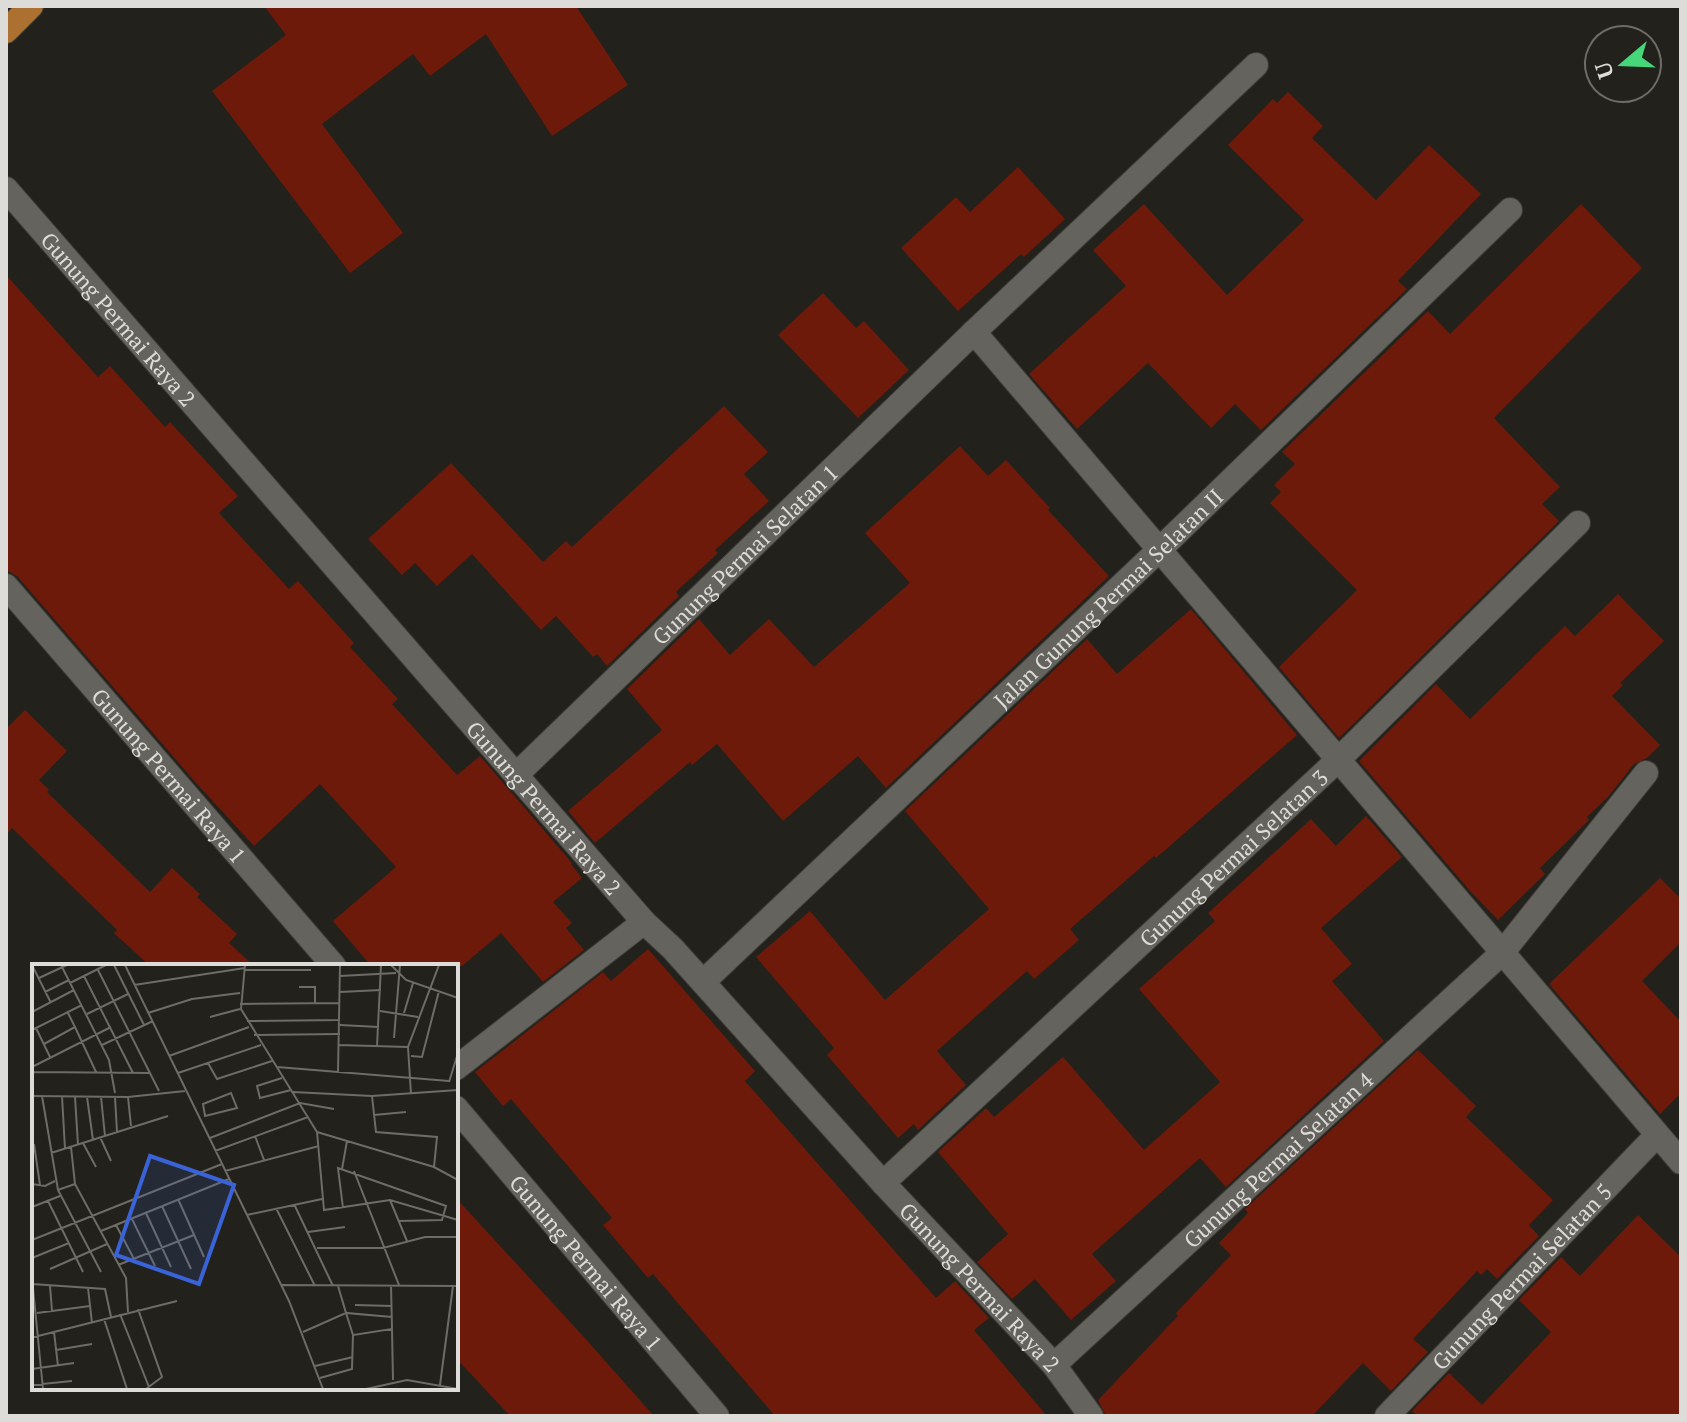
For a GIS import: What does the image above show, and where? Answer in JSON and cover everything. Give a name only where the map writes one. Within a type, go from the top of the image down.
[{"type":"main road","points":[[6,31],[31,6]]},
{"type":"street","name":"Gunung Permai Selatan 1","points":[[516,775],[974,332],[1256,65]]},
{"type":"street","name":"Gunung Permai Raya 2","points":[[11,205],[644,922],[673,949],[883,1183],[1054,1365],[1091,1416]]},
{"type":"street","name":"Jalan Gunung Permai Selatan II","points":[[703,982],[1159,550],[1510,210]]},
{"type":"street","points":[[974,332],[1681,1162]]},
{"type":"street","name":"Gunung Permai Selatan 3","points":[[883,1183],[1338,760],[1578,523]]},
{"type":"street","name":"Gunung Permai Raya 1","points":[[6,586],[332,964]]},
{"type":"street","name":"Gunung Permai Selatan 4","points":[[1054,1365],[1502,953],[1646,773]]},
{"type":"street","points":[[458,1066],[644,922]]},
{"type":"street","name":"Gunung Permai Raya 1","points":[[458,1110],[717,1416]]},
{"type":"street","name":"Gunung Permai Selatan 5","points":[[1387,1416],[1657,1135]]},
{"type":"building","points":[[264,6],[576,6],[628,85],[552,136],[486,34],[430,76],[413,54],[322,124],[403,233],[350,273],[212,91],[286,35]]},
{"type":"building","points":[[1288,92],[1323,126],[1312,138],[1376,200],[1429,145],[1481,194],[1398,281],[1407,289],[1261,430],[1235,404],[1211,428],[1148,363],[1077,429],[1029,374],[1126,286],[1093,250],[1144,204],[1227,295],[1304,220],[1228,145],[1273,99],[1277,103]]},
{"type":"building","points":[[1018,167],[1065,219],[958,311],[901,248],[956,197],[970,212]]},
{"type":"building","points":[[1581,204],[1642,268],[1494,418],[1560,487],[1542,504],[1559,521],[1339,738],[1279,667],[1357,590],[1270,503],[1281,492],[1274,485],[1295,464],[1282,452],[1428,311],[1450,334]]},
{"type":"building","points":[[6,275],[98,377],[110,366],[165,427],[170,422],[238,496],[219,513],[289,589],[298,581],[354,643],[350,647],[398,699],[392,704],[457,775],[480,756],[572,863],[582,878],[553,902],[572,923],[566,928],[584,950],[543,982],[501,933],[462,966],[369,964],[333,921],[396,867],[320,784],[254,846],[17,576],[6,570]]},
{"type":"building","points":[[823,293],[856,328],[864,321],[909,370],[858,418],[778,335]]},
{"type":"building","points":[[724,406],[768,452],[744,474],[769,501],[715,550],[718,553],[676,592],[679,596],[607,666],[597,654],[593,657],[556,616],[541,630],[472,554],[437,586],[415,563],[402,575],[368,539],[451,463],[543,562],[566,541],[572,547]]},
{"type":"building","points":[[960,446],[988,476],[1006,460],[1109,576],[886,788],[858,756],[783,821],[717,744],[692,765],[690,762],[595,843],[568,811],[662,730],[627,689],[699,619],[730,655],[769,619],[814,667],[910,583],[865,533]]},
{"type":"building","points":[[1618,594],[1664,641],[1620,683],[1623,685],[1612,696],[1660,745],[1647,758],[1634,764],[1608,797],[1587,817],[1589,820],[1540,868],[1545,874],[1498,920],[1359,761],[1436,684],[1470,719],[1565,626],[1575,636]]},
{"type":"building","points":[[1191,609],[1297,735],[1070,929],[1079,940],[1034,979],[1027,971],[937,1051],[966,1085],[918,1130],[914,1124],[898,1138],[827,1055],[834,1048],[756,957],[810,911],[885,1000],[989,909],[905,811],[1087,639],[1117,674]]},
{"type":"building","points":[[25,710],[67,751],[39,780],[49,790],[47,792],[150,892],[172,868],[200,894],[197,897],[237,934],[229,943],[252,964],[148,964],[12,828],[6,835],[6,729]]},
{"type":"building","points":[[1366,816],[1402,857],[1321,928],[1352,964],[1332,981],[1384,1041],[1226,1187],[1200,1158],[1092,1254],[1116,1281],[1071,1320],[1035,1279],[1012,1299],[977,1262],[1008,1234],[938,1152],[986,1108],[994,1117],[1063,1057],[1144,1150],[1220,1082],[1139,989],[1215,921],[1208,913],[1311,819],[1336,846]]},
{"type":"building","points":[[1660,878],[1681,899],[1681,942],[1642,981],[1681,1022],[1681,1093],[1660,1114],[1549,984]]},
{"type":"building","points":[[648,949],[755,1071],[745,1081],[936,1298],[955,1281],[989,1318],[974,1330],[1047,1416],[775,1416],[653,1274],[648,1278],[603,1225],[612,1218],[511,1099],[503,1106],[475,1072],[603,972],[611,981]]},
{"type":"building","points":[[1418,1050],[1476,1106],[1466,1117],[1553,1200],[1529,1225],[1539,1236],[1497,1279],[1487,1269],[1481,1275],[1477,1271],[1413,1339],[1428,1352],[1391,1391],[1363,1363],[1312,1416],[1106,1416],[1098,1400],[1231,1255],[1219,1243],[1248,1213],[1245,1209]]},
{"type":"building","points":[[458,1200],[654,1416],[510,1416],[458,1360]]},
{"type":"building","points":[[1638,1215],[1681,1257],[1681,1416],[1417,1416],[1412,1411],[1449,1373],[1482,1405],[1551,1332],[1519,1300],[1561,1257],[1580,1276]]}]
